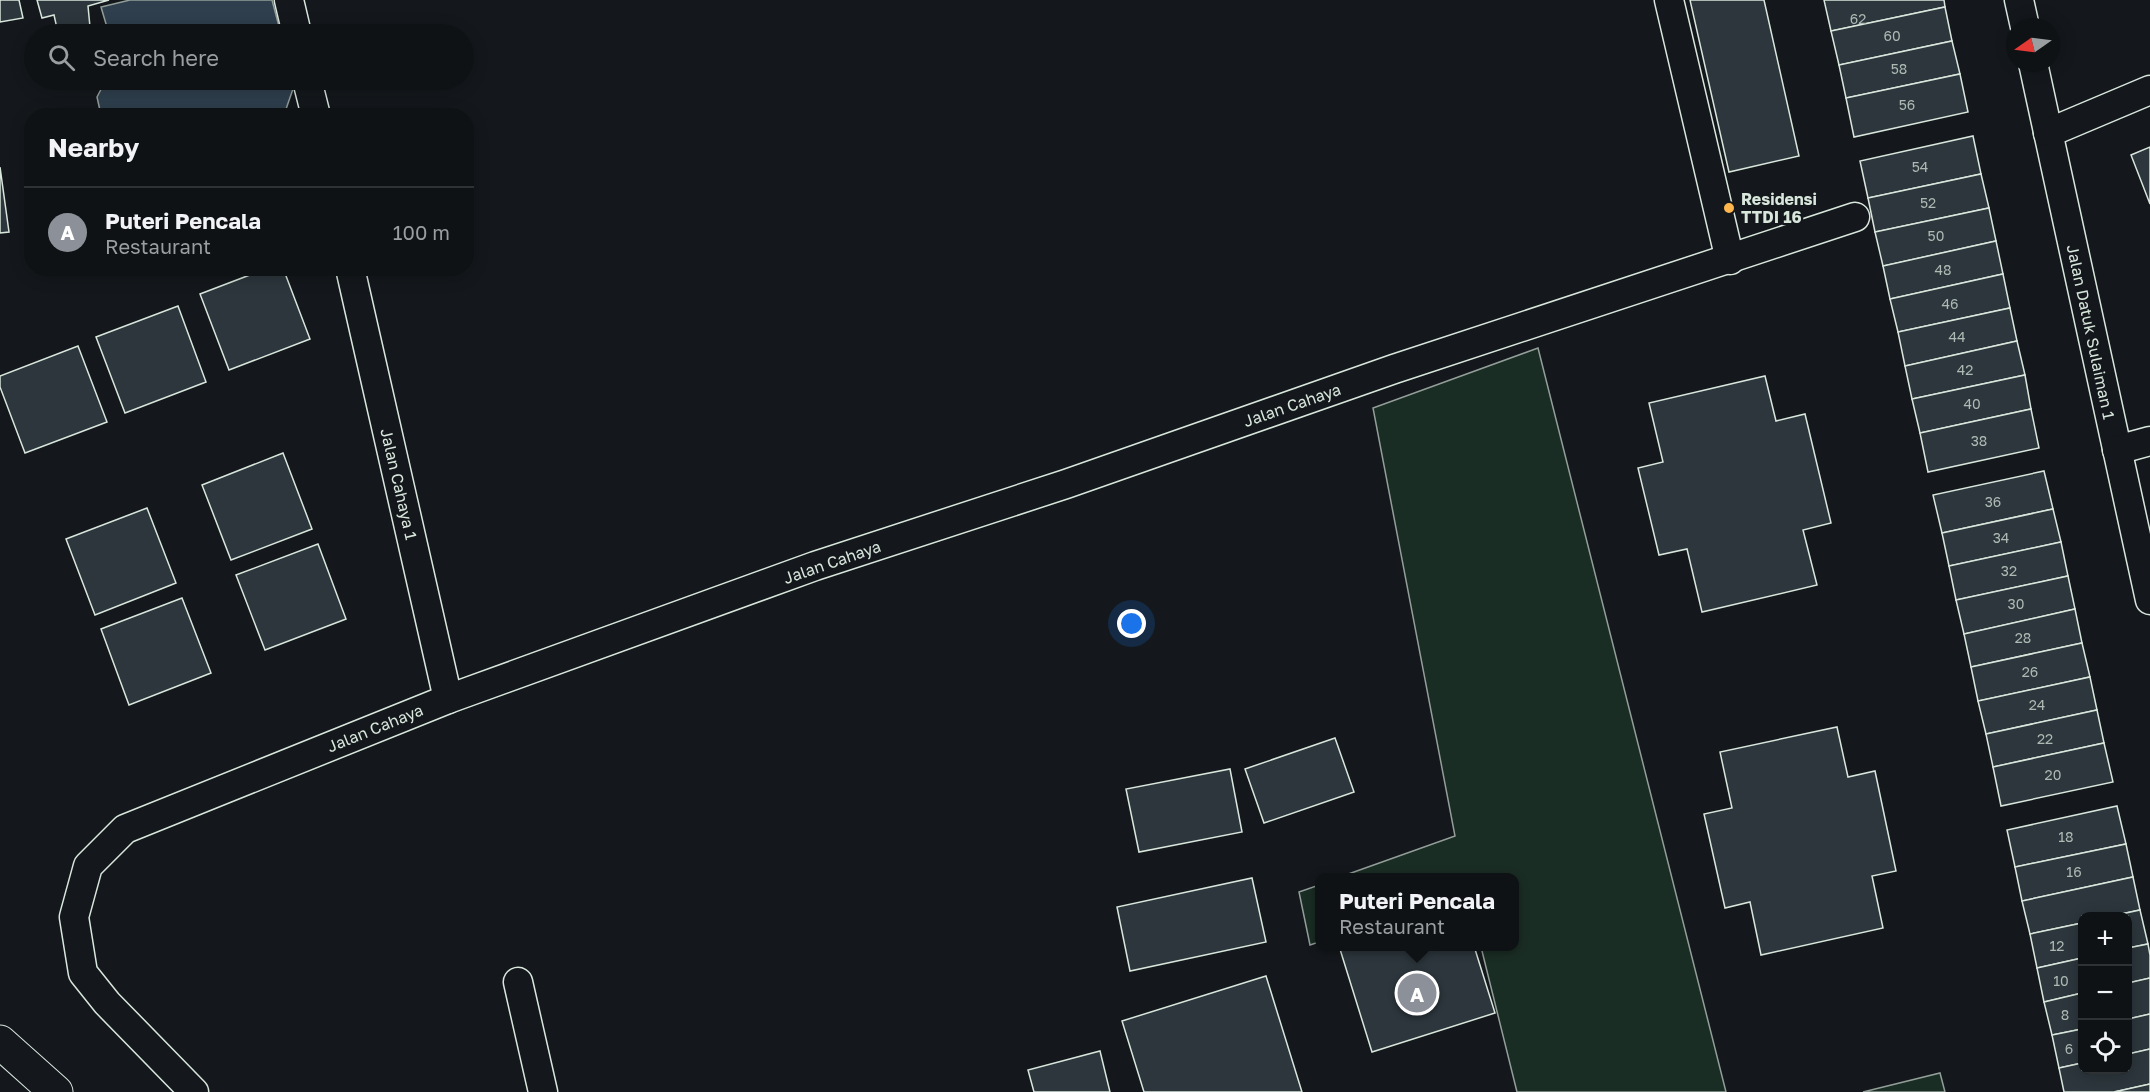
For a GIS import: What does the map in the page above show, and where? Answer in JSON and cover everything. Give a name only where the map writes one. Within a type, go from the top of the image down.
[{"type":"highway","points":[[0,1042],[56,1092]]},
{"type":"street","points":[[289,0],[295,24]]},
{"type":"street","points":[[1669,0],[1730,260]]},
{"type":"street","points":[[2019,0],[2023,18]]},
{"type":"street","name":"Jalan Datuk Sulaiman 1","points":[[2035,72],[2150,600]]},
{"type":"street","points":[[309,90],[313,108]]},
{"type":"street","points":[[2048,133],[2150,90]]},
{"type":"street","name":"Jalan Cahaya","points":[[194,1092],[107,1003],[83,973],[74,917],[88,866],[125,829],[448,699],[815,566],[1066,484],[1394,369],[1855,217]]},
{"type":"street","name":"Jalan Cahaya 1","points":[[352,276],[448,699]]},
{"type":"street","points":[[2117,450],[2150,441]]},
{"type":"street","points":[[518,982],[543,1092]]},
{"type":"green space","points":[[1538,348],[1726,1092],[1517,1092],[1482,951],[1519,951],[1519,873],[1351,873],[1455,836],[1373,408]]},
{"type":"green space","points":[[1315,886],[1315,943],[1310,945],[1299,892]]},
{"type":"green space","points":[[1940,1073],[1945,1092],[1863,1092]]},
{"type":"water","points":[[130,0],[272,0],[278,24],[106,24],[101,7]]},
{"type":"water","points":[[101,90],[293,90],[286,108],[99,108],[97,97]]},
{"type":"building","points":[[0,0],[19,0],[23,18],[0,22]]},
{"type":"building","points":[[37,0],[109,0],[88,6],[90,24],[56,24],[54,15],[42,18]]},
{"type":"building","points":[[1690,0],[1764,0],[1799,156],[1729,172]]},
{"type":"building","points":[[1824,0],[1944,0],[1945,7],[1831,31]]},
{"type":"building","points":[[1945,7],[1952,41],[1839,65],[1831,31]]},
{"type":"building","points":[[1952,41],[1960,74],[1846,98],[1839,65]]},
{"type":"building","points":[[1960,74],[1968,112],[1854,137],[1846,98]]},
{"type":"building","points":[[1973,136],[1981,174],[1868,198],[1860,161]]},
{"type":"building","points":[[2150,147],[2150,204],[2131,155]]},
{"type":"building","points":[[0,167],[9,232],[0,233]]},
{"type":"building","points":[[1981,174],[1989,208],[1875,232],[1868,198]]},
{"type":"building","points":[[1989,208],[1996,241],[1883,266],[1875,232]]},
{"type":"building","points":[[1996,241],[2003,274],[1890,299],[1883,266]]},
{"type":"building","points":[[2003,274],[2010,308],[1898,332],[1890,299]]},
{"type":"building","points":[[247,276],[286,276],[310,339],[229,370],[200,294]]},
{"type":"building","points":[[178,306],[206,382],[125,413],[96,337]]},
{"type":"building","points":[[2010,308],[2017,341],[1905,366],[1898,332]]},
{"type":"building","points":[[2017,341],[2025,375],[1912,399],[1905,366]]},
{"type":"building","points":[[78,346],[107,422],[25,453],[0,387],[0,376]]},
{"type":"building","points":[[2025,375],[2031,409],[1920,433],[1912,399]]},
{"type":"building","points":[[1765,376],[1776,421],[1805,414],[1831,523],[1803,530],[1817,585],[1702,612],[1687,549],[1659,555],[1638,468],[1663,462],[1649,403]]},
{"type":"building","points":[[2031,409],[2039,448],[1928,472],[1920,433]]},
{"type":"building","points":[[283,453],[312,529],[231,560],[202,485]]},
{"type":"building","points":[[2044,471],[2053,509],[1942,533],[1933,495]]},
{"type":"building","points":[[147,508],[176,583],[95,615],[66,539]]},
{"type":"building","points":[[2053,509],[2061,542],[1949,566],[1942,533]]},
{"type":"building","points":[[2061,542],[2068,576],[1956,600],[1949,566]]},
{"type":"building","points":[[318,544],[346,619],[265,650],[236,575]]},
{"type":"building","points":[[2068,576],[2075,609],[1964,634],[1956,600]]},
{"type":"building","points":[[182,598],[211,673],[129,705],[101,629]]},
{"type":"building","points":[[2075,609],[2082,643],[1971,667],[1964,634]]},
{"type":"building","points":[[2082,643],[2090,677],[1978,701],[1971,667]]},
{"type":"building","points":[[2090,677],[2097,710],[1986,734],[1978,701]]},
{"type":"building","points":[[2097,710],[2104,743],[1993,767],[1986,734]]},
{"type":"building","points":[[1837,727],[1848,777],[1875,771],[1896,871],[1872,876],[1883,928],[1761,955],[1750,902],[1725,908],[1704,814],[1732,808],[1720,752]]},
{"type":"building","points":[[1335,738],[1354,792],[1264,823],[1245,769]]},
{"type":"building","points":[[2104,743],[2113,782],[2001,806],[1993,767]]},
{"type":"building","points":[[1230,769],[1242,832],[1139,852],[1126,789]]},
{"type":"building","points":[[2117,806],[2126,844],[2015,867],[2007,830]]},
{"type":"building","points":[[2126,844],[2133,877],[2022,901],[2015,867]]},
{"type":"building","points":[[2133,877],[2140,910],[2078,912],[2078,924],[2030,934],[2022,901]]},
{"type":"building","points":[[1252,878],[1266,942],[1130,971],[1117,907]]},
{"type":"building","points":[[2140,910],[2148,944],[2132,947],[2131,912]]},
{"type":"building","points":[[2078,924],[2078,959],[2037,968],[2030,934]]},
{"type":"building","points":[[2148,944],[2150,978],[2132,982],[2132,947]]},
{"type":"building","points":[[1341,951],[1476,951],[1495,1013],[1372,1052]]},
{"type":"building","points":[[2078,959],[2078,994],[2044,1002],[2037,968]]},
{"type":"building","points":[[1266,976],[1302,1092],[1144,1092],[1122,1021]]},
{"type":"building","points":[[2150,978],[2150,1014],[2132,1018],[2132,982]]},
{"type":"building","points":[[2078,994],[2078,1030],[2052,1035],[2044,1002]]},
{"type":"building","points":[[2150,1014],[2150,1049],[2132,1053],[2132,1018]]},
{"type":"building","points":[[2078,1030],[2078,1064],[2059,1068],[2052,1035]]},
{"type":"building","points":[[2150,1049],[2150,1084],[2114,1092],[2064,1092],[2059,1068],[2078,1064],[2078,1074],[2132,1074],[2132,1053]]},
{"type":"building","points":[[1100,1051],[1110,1092],[1034,1092],[1028,1070]]},
{"type":"building","points":[[2150,1084],[2150,1092],[2114,1092]]},
{"type":"place","name":"Residensi TTDI 16","points":[[1729,208]]},
{"type":"place","name":"Puteri Pencala","points":[[1417,993]]}]
